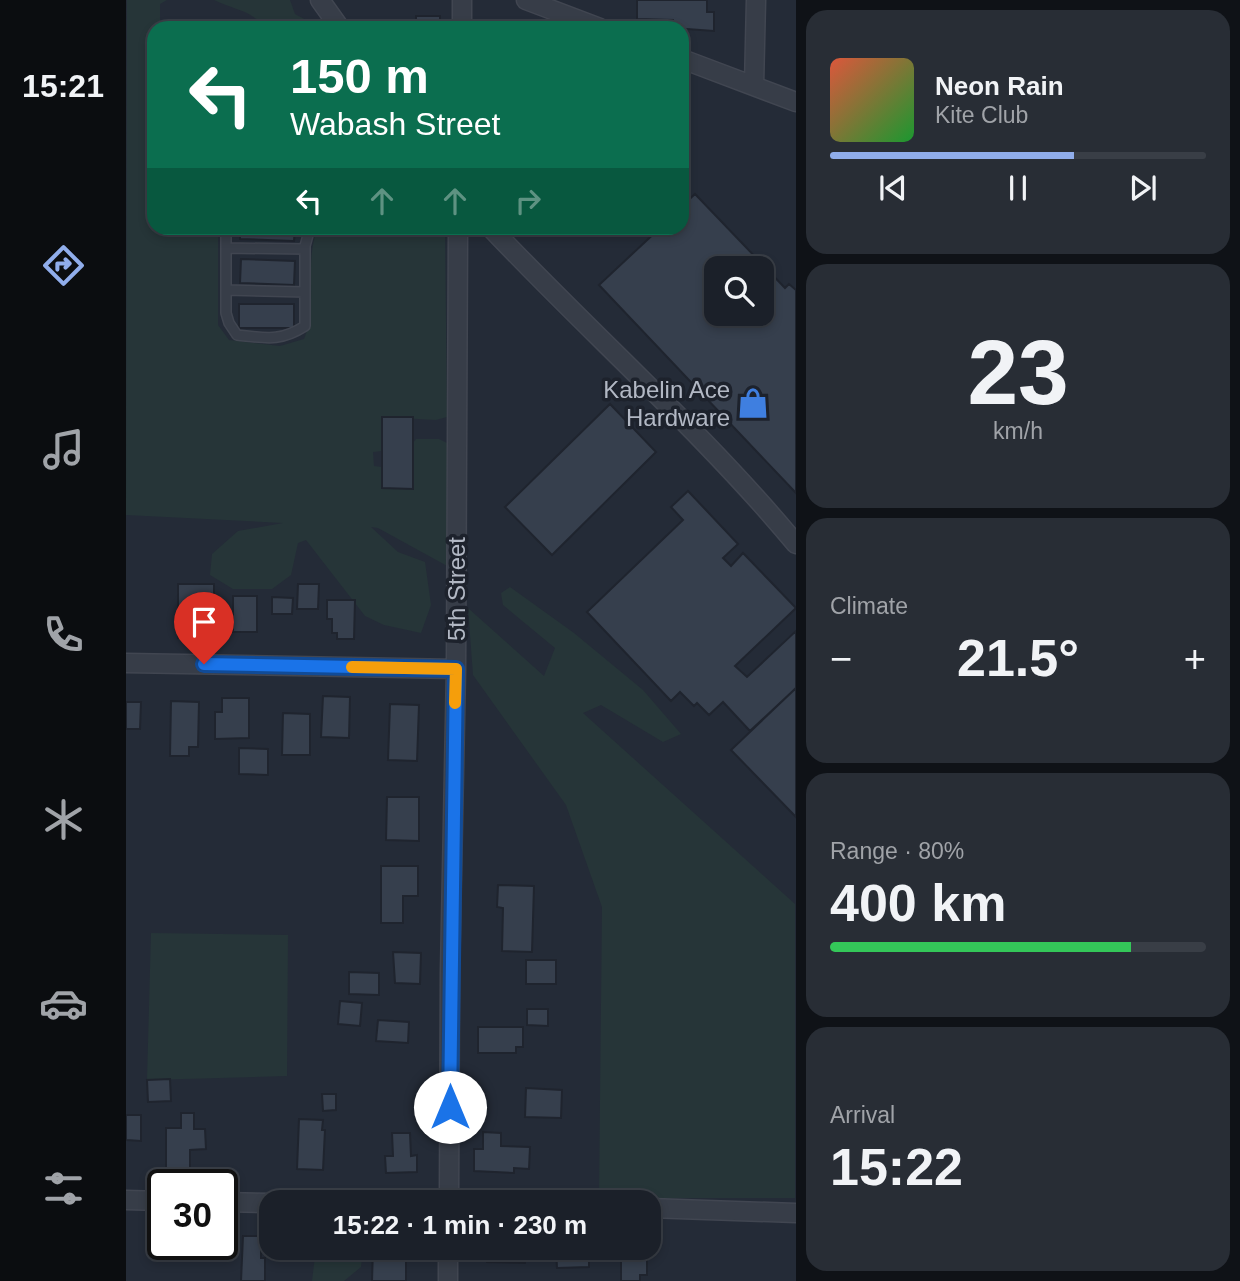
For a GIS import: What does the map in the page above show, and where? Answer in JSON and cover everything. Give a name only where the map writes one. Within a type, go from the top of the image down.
[{"type":"street","points":[[320,0],[336,21]]},
{"type":"street","points":[[462,21],[463,0]]},
{"type":"street","points":[[526,0],[582,21]]},
{"type":"street","points":[[754,86],[756,0]]},
{"type":"street","points":[[689,62],[796,102]]},
{"type":"street","name":"5th Street","points":[[449,1190],[456,669],[457,235]]},
{"type":"street","points":[[498,235],[754,494],[796,544]]},
{"type":"street","points":[[126,663],[456,669]]},
{"type":"street","points":[[126,1200],[147,1201]]},
{"type":"street","points":[[238,1202],[259,1203]]},
{"type":"street","points":[[661,1208],[796,1213]]},
{"type":"street","points":[[447,1281],[448,1260]]},
{"type":"lane","points":[[226,235],[226,313],[237,335],[272,339],[290,335],[305,326],[304,249],[308,235]]},
{"type":"lane","points":[[226,248],[304,249]]},
{"type":"lane","points":[[226,290],[305,292]]},
{"type":"shaded area","points":[[127,0],[167,0],[160,4],[160,21],[147,21],[147,235],[218,235],[218,325],[229,340],[280,346],[304,339],[310,312],[312,255],[316,235],[445,235],[447,417],[436,420],[382,417],[382,451],[373,452],[374,466],[382,467],[382,488],[412,489],[413,443],[416,439],[439,439],[447,443],[449,567],[378,528],[371,527],[398,552],[425,562],[431,605],[421,633],[384,625],[365,616],[306,540],[298,543],[291,575],[272,589],[233,589],[210,575],[212,554],[238,531],[283,523],[126,515]]},
{"type":"shaded area","points":[[214,0],[290,0],[295,14],[308,21],[258,21],[240,10]]},
{"type":"shaded area","points":[[510,587],[574,633],[643,690],[681,734],[663,742],[601,705],[583,713],[795,904],[795,1198],[661,1198],[661,1190],[599,1190],[602,907],[566,805],[473,675],[468,608],[544,676],[555,648],[503,605],[501,593]]},
{"type":"shaded area","points":[[151,933],[288,935],[287,1076],[147,1080]]},
{"type":"shaded area","points":[[315,1260],[362,1260],[361,1267],[344,1281],[312,1281]]},
{"type":"building","points":[[637,0],[707,0],[707,12],[714,12],[714,31],[689,29],[689,21],[637,19]]},
{"type":"building","points":[[416,16],[440,16],[440,21],[416,21]]},
{"type":"building","name":"Kabelin Ace Hardware","points":[[695,194],[754,256],[704,256],[704,326],[774,326],[774,277],[785,288],[789,284],[796,290],[796,493],[599,285],[653,235],[689,235],[689,200]]},
{"type":"building","points":[[240,235],[294,235],[294,241],[240,239]]},
{"type":"building","points":[[241,259],[295,261],[294,285],[240,283]]},
{"type":"building","points":[[239,304],[294,304],[294,328],[239,328]]},
{"type":"building","points":[[610,404],[656,452],[552,555],[505,507]]},
{"type":"building","points":[[382,417],[413,417],[413,489],[382,488]]},
{"type":"building","points":[[688,491],[738,544],[723,558],[731,566],[743,553],[796,608],[735,666],[747,677],[796,631],[796,688],[750,731],[723,702],[709,715],[697,703],[694,706],[680,692],[671,701],[587,612],[683,520],[671,507]]},
{"type":"building","points":[[178,584],[214,584],[214,629],[201,629],[201,638],[178,638]]},
{"type":"building","points":[[298,584],[319,584],[318,609],[297,609]]},
{"type":"building","points":[[233,596],[257,596],[257,632],[233,632]]},
{"type":"building","points":[[272,597],[293,598],[292,614],[272,614]]},
{"type":"building","points":[[327,600],[355,600],[354,639],[337,639],[337,633],[332,633],[332,619],[327,619]]},
{"type":"building","points":[[796,688],[796,817],[731,750]]},
{"type":"building","points":[[323,696],[350,697],[349,738],[321,737]]},
{"type":"building","points":[[222,698],[249,698],[249,738],[215,739],[215,712],[222,712]]},
{"type":"building","points":[[171,701],[199,702],[198,747],[189,747],[189,756],[170,756]]},
{"type":"building","points":[[126,702],[141,702],[140,729],[126,729]]},
{"type":"building","points":[[390,704],[419,705],[417,761],[388,760]]},
{"type":"building","points":[[283,713],[310,714],[310,755],[282,755]]},
{"type":"building","points":[[239,748],[268,749],[268,775],[239,774]]},
{"type":"building","points":[[387,797],[419,797],[419,841],[386,840]]},
{"type":"building","points":[[381,866],[418,866],[418,896],[403,896],[403,923],[381,923]]},
{"type":"building","points":[[498,885],[534,886],[532,952],[502,951],[503,908],[497,907]]},
{"type":"building","points":[[393,952],[421,953],[420,984],[395,983]]},
{"type":"building","points":[[526,960],[556,960],[556,984],[526,984]]},
{"type":"building","points":[[349,972],[379,973],[379,995],[349,994]]},
{"type":"building","points":[[340,1001],[362,1003],[360,1026],[338,1024]]},
{"type":"building","points":[[527,1009],[548,1009],[548,1026],[527,1025]]},
{"type":"building","points":[[378,1020],[409,1022],[408,1043],[376,1041]]},
{"type":"building","points":[[478,1027],[523,1027],[523,1047],[516,1047],[516,1053],[478,1053]]},
{"type":"building","points":[[170,1079],[171,1101],[148,1102],[147,1080]]},
{"type":"building","points":[[526,1088],[562,1090],[561,1118],[525,1117]]},
{"type":"building","points":[[322,1094],[336,1094],[336,1110],[323,1111]]},
{"type":"building","points":[[181,1113],[194,1113],[194,1129],[205,1129],[206,1149],[190,1150],[190,1169],[166,1169],[166,1128],[181,1128]]},
{"type":"building","points":[[126,1115],[141,1115],[141,1141],[126,1140]]},
{"type":"building","points":[[299,1119],[323,1120],[323,1170],[297,1169]]},
{"type":"building","points":[[483,1132],[501,1133],[501,1146],[530,1147],[529,1169],[514,1168],[514,1173],[474,1171],[474,1149],[483,1149]]},
{"type":"building","points":[[392,1133],[410,1133],[411,1156],[417,1155],[417,1172],[386,1173],[385,1156],[393,1156]]},
{"type":"building","points":[[243,1236],[259,1236],[259,1260],[265,1260],[265,1281],[241,1281]]},
{"type":"building","points":[[373,1260],[406,1260],[406,1281],[372,1281]]},
{"type":"building","points":[[487,1260],[525,1260],[525,1263]]},
{"type":"building","points":[[557,1260],[589,1260],[589,1267],[557,1268]]},
{"type":"building","points":[[621,1260],[647,1260],[647,1275],[640,1275],[640,1281],[621,1281]]},
{"type":"slow traffic","points":[[352,667],[456,669],[455,703]]},
{"type":"place","name":"Kabelin Ace Hardware","points":[[753,403]]},
{"type":"route","points":[[204,664],[456,669],[450,1107]]}]
